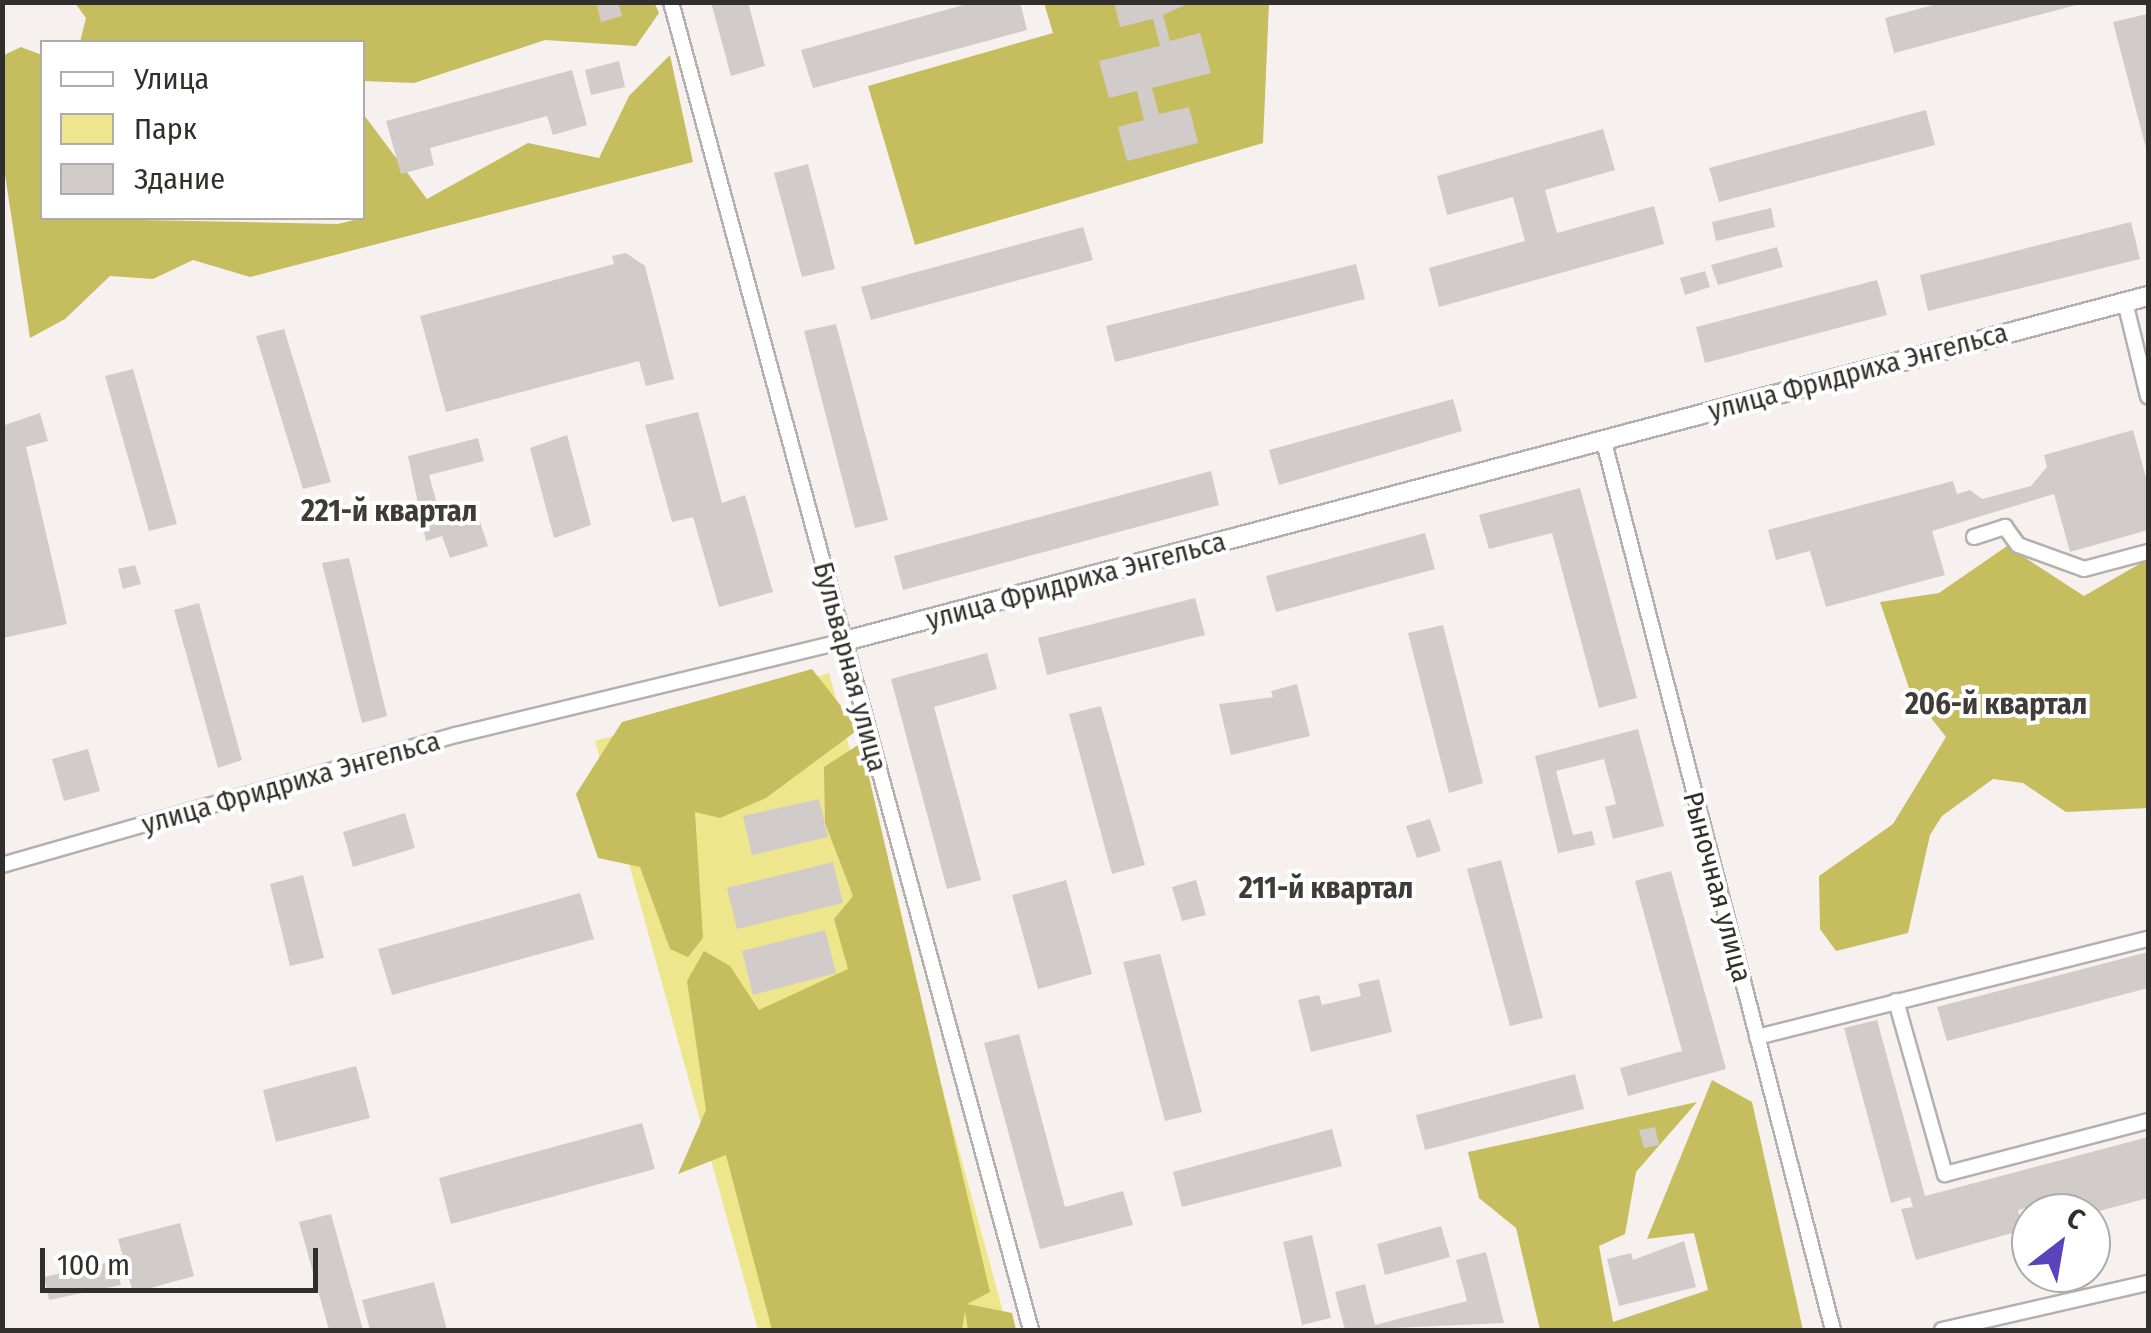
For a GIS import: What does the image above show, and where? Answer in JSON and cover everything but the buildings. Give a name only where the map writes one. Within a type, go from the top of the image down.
[{"type":"street","name":"Бульварная улица","points":[[671,2],[1032,1330]]},
{"type":"street","name":"улица Фридриха Энгельса","points":[[2,865],[456,735],[845,641],[2148,296]]},
{"type":"street","points":[[2125,302],[2148,396]]},
{"type":"street","name":"Рыночная улица","points":[[1604,442],[1833,1330]]},
{"type":"street","points":[[1974,537],[2005,527],[2018,545],[2084,569],[2148,552]]},
{"type":"street","points":[[1757,1037],[2148,939]]},
{"type":"street","points":[[1896,1001],[1946,1174],[2148,1121]]},
{"type":"street","points":[[1942,1330],[2148,1283]]},
{"type":"green space","points":[[829,673],[1008,1330],[758,1330],[595,741]]},
{"type":"shaded area","points":[[654,2],[659,13],[636,46],[545,40],[414,83],[365,81],[365,40],[80,40],[86,18],[75,3]]},
{"type":"shaded area","points":[[1044,3],[1269,3],[1263,143],[915,245],[868,86],[1053,33]]},
{"type":"shaded area","points":[[21,47],[40,54],[40,220],[338,224],[365,220],[365,116],[427,199],[528,143],[599,158],[629,96],[670,55],[693,162],[250,277],[193,260],[153,279],[110,276],[65,319],[30,338],[3,162],[2,56]]},
{"type":"shaded area","points":[[2007,546],[2084,596],[2148,559],[2148,808],[2066,812],[2023,783],[1993,779],[1942,816],[1930,835],[1908,933],[1836,951],[1820,929],[1819,876],[1893,824],[1946,737],[1910,691],[1880,602],[1939,593]]},
{"type":"shaded area","points":[[812,669],[859,729],[766,798],[720,818],[695,812],[703,938],[688,957],[670,949],[640,867],[598,858],[576,794],[622,722]]},
{"type":"shaded area","points":[[861,743],[990,1292],[967,1304],[1012,1313],[1016,1330],[968,1330],[965,1311],[962,1330],[772,1330],[726,1155],[678,1174],[706,1110],[687,981],[704,951],[730,966],[759,1010],[848,969],[834,919],[853,896],[825,823],[824,767]]},
{"type":"shaded area","points":[[1712,1080],[1752,1102],[1803,1330],[1540,1330],[1516,1228],[1479,1198],[1468,1152],[1697,1102],[1636,1172],[1625,1234],[1599,1246],[1613,1322],[1708,1290],[1694,1233],[1647,1239]]},
{"type":"district","name":"221-й квартал","points":[[389,511]]},
{"type":"district","name":"206-й квартал","points":[[1996,704]]},
{"type":"district","name":"211-й квартал","points":[[1326,888]]}]
